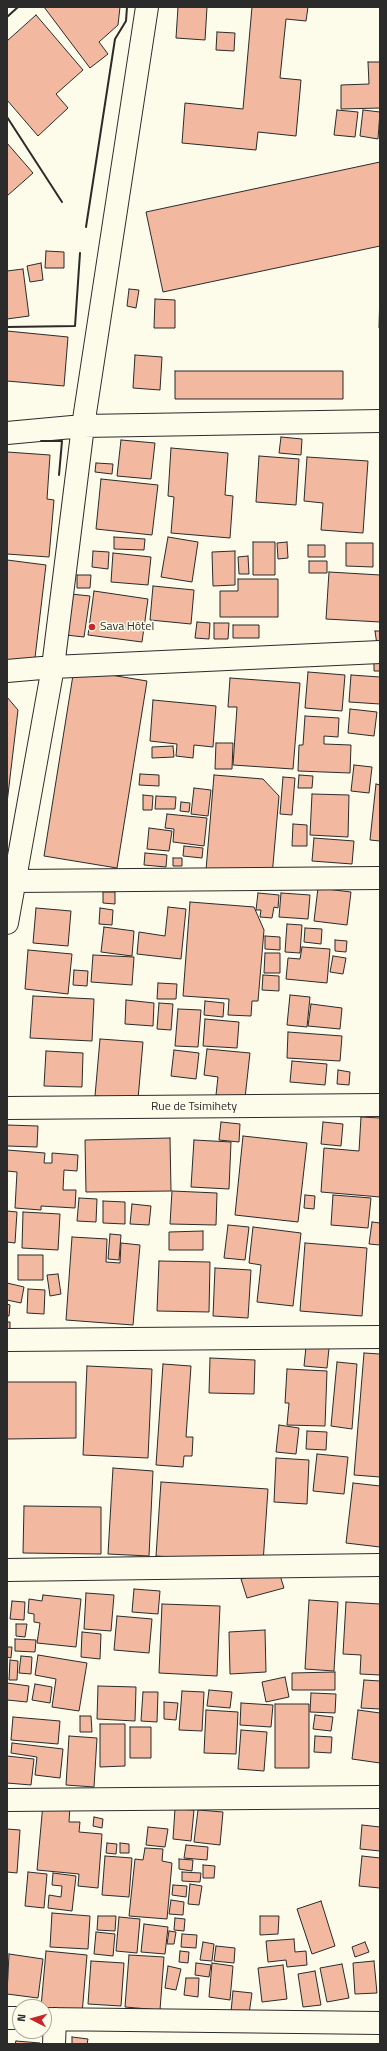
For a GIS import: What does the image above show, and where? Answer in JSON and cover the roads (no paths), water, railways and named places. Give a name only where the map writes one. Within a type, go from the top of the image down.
[{"type":"street","points":[[7,924],[53,667],[83,426],[147,7]]},
{"type":"street","points":[[7,434],[83,426],[380,421]]},
{"type":"street","points":[[7,671],[53,667],[380,652]]},
{"type":"street","points":[[14,882],[380,878]]},
{"type":"street","name":"Rue de Tsimihety","points":[[7,1108],[380,1105]]},
{"type":"street","points":[[7,1340],[380,1337]]},
{"type":"street","points":[[7,1570],[380,1565]]},
{"type":"street","points":[[7,1800],[380,1797]]},
{"type":"street","points":[[52,2019],[380,2023]]},
{"type":"street","points":[[52,2032],[54,2044]]},
{"type":"place","name":"Sava Hôtel","points":[[92,627]]}]
